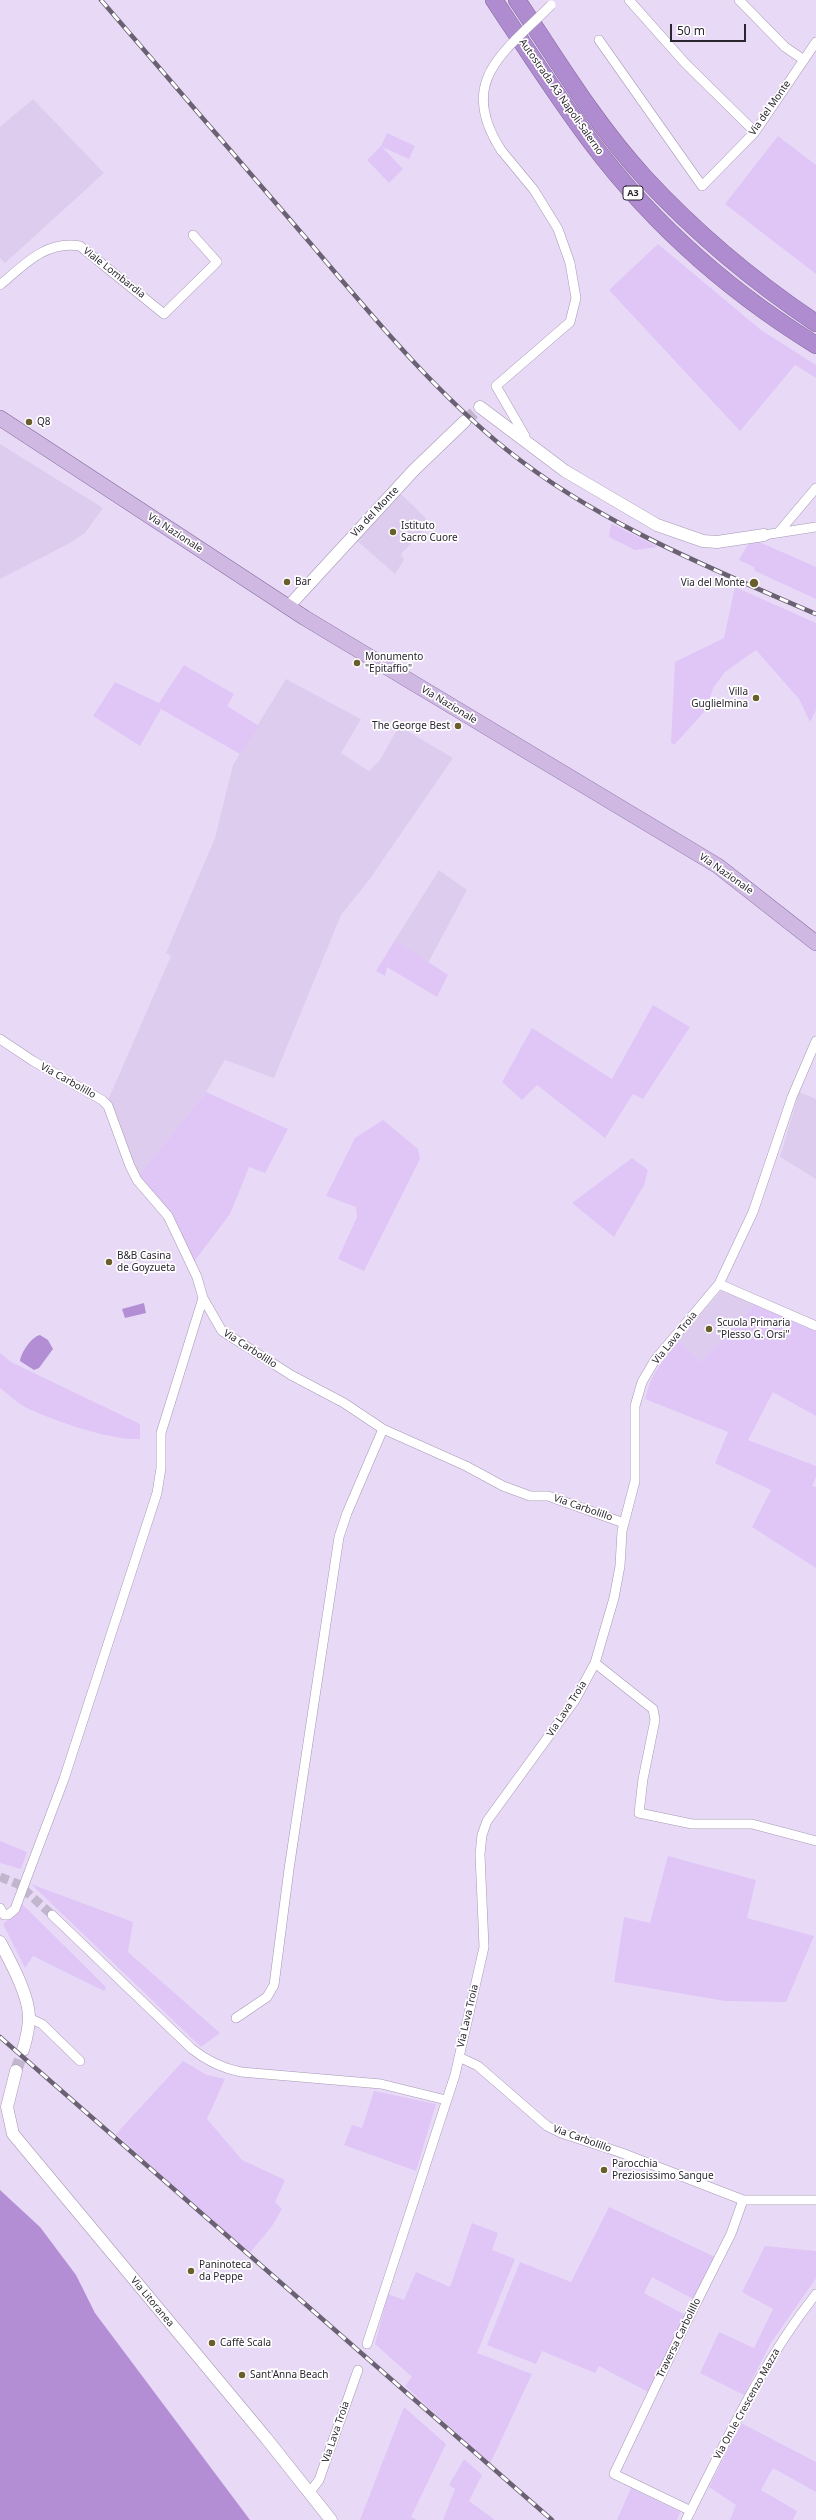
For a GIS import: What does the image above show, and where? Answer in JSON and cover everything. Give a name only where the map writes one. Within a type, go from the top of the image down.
[{"type":"highway","name":"Autostrada A3 Napoli-Salerno","points":[[494,0],[580,128],[622,180],[658,220],[722,278],[816,345]]},
{"type":"highway","name":"Autostrada A3 Napoli-Salerno","points":[[517,0],[595,114],[645,178],[728,258],[754,280],[816,323]]},
{"type":"main road","name":"Via Nazionale","points":[[0,418],[288,607],[718,866],[816,943]]},
{"type":"street","points":[[629,0],[685,63],[755,132]]},
{"type":"street","points":[[739,0],[785,47],[804,60]]},
{"type":"street","points":[[524,441],[526,436],[496,386],[570,322],[576,298],[570,264],[562,239],[548,210],[490,133],[484,115],[482,98],[486,80],[496,61],[507,48],[554,3]]},
{"type":"street","name":"Via del Monte","points":[[599,40],[702,186],[755,132],[816,42]]},
{"type":"street","name":"Viale Lombardia","points":[[0,285],[27,262],[55,245],[66,244],[80,246],[164,314],[216,262],[193,235]]},
{"type":"street","points":[[480,407],[524,441],[606,496],[657,525],[683,535],[717,542],[816,527]]},
{"type":"street","name":"Via del Monte","points":[[288,607],[414,470],[465,421]]},
{"type":"street","points":[[778,533],[816,488]]},
{"type":"street","name":"Via Carbolillo","points":[[0,1039],[33,1061],[102,1100],[108,1106],[130,1166],[137,1180],[168,1216],[197,1277],[203,1298],[222,1331],[291,1375],[344,1403],[383,1429],[466,1466],[503,1486],[530,1496],[548,1496],[624,1523]]},
{"type":"street","name":"Via Lava Troia","points":[[367,2344],[459,2057],[484,1947],[480,1854],[482,1835],[487,1821],[575,1700],[595,1663],[614,1598],[620,1566],[624,1523],[635,1480],[635,1406],[642,1382],[655,1360],[719,1284],[753,1212],[792,1097],[816,1041]]},
{"type":"street","points":[[719,1284],[816,1326]]},
{"type":"street","points":[[0,1908],[4,1915],[8,1915],[15,1909],[64,1780],[157,1493],[160,1468],[161,1433],[203,1298]]},
{"type":"street","points":[[236,2018],[267,1996],[274,1985],[288,1869],[339,1537],[347,1513],[383,1429]]},
{"type":"street","points":[[595,1663],[653,1710],[654,1720],[642,1780],[639,1813],[692,1824],[752,1824],[816,1841]]},
{"type":"street","points":[[52,1915],[192,2049],[206,2060],[222,2068],[240,2072],[397,2086],[446,2100]]},
{"type":"street","points":[[0,1942],[11,1963],[29,2018],[23,2050]]},
{"type":"street","points":[[29,2018],[42,2024],[80,2062]]},
{"type":"street","name":"Via Carbolillo","points":[[459,2057],[478,2066],[547,2126],[743,2200],[816,2200]]},
{"type":"street","name":"Via Litoranea","points":[[16,2071],[7,2107],[13,2134],[310,2492],[331,2520]]},
{"type":"street","name":"Traversa Carbolillo","points":[[691,2511],[614,2474],[685,2325],[731,2234],[743,2200]]},
{"type":"street","name":"Via On.le Crescenzo Mazza","points":[[686,2520],[739,2417],[772,2358],[793,2322],[816,2294]]},
{"type":"street","name":"Via Lava Troia","points":[[310,2492],[319,2480],[358,2370]]},
{"type":"shaded area","points":[[33,99],[104,173],[5,263],[0,258],[0,127]]},
{"type":"shaded area","points":[[387,133],[415,146],[409,159],[382,147],[403,169],[389,183],[367,160],[381,146]]},
{"type":"shaded area","points":[[778,136],[816,165],[816,274],[725,204]]},
{"type":"shaded area","points":[[658,244],[761,330],[816,365],[816,378],[795,365],[740,431],[609,290]]},
{"type":"shaded area","points":[[0,444],[103,508],[85,533],[68,544],[0,579]]},
{"type":"shaded area","name":"Istituto Sacro Cuore","points":[[401,494],[431,523],[401,554],[404,560],[395,574],[356,540]]},
{"type":"shaded area","points":[[611,524],[658,547],[635,550],[609,537]]},
{"type":"shaded area","points":[[750,541],[757,541],[816,567],[816,599],[755,571],[754,567],[739,560]]},
{"type":"shaded area","points":[[735,587],[816,623],[816,710],[810,722],[799,699],[756,650],[725,672],[713,688],[706,710],[674,745],[671,742],[675,662],[724,638]]},
{"type":"shaded area","points":[[184,665],[234,694],[227,706],[259,726],[240,754],[161,709],[140,746],[93,716],[115,682],[159,703]]},
{"type":"shaded area","points":[[286,679],[361,719],[341,753],[369,771],[380,760],[399,726],[453,758],[369,880],[341,915],[274,1078],[225,1060],[206,1092],[137,1177],[108,1100],[171,956],[166,953],[215,838],[233,765]]},
{"type":"shaded area","points":[[439,870],[467,890],[428,963],[395,940]]},
{"type":"shaded area","points":[[395,940],[448,975],[437,997],[387,967],[385,976],[376,971]]},
{"type":"shaded area","points":[[653,1005],[690,1027],[643,1099],[633,1094],[605,1138],[537,1085],[522,1100],[502,1082],[532,1028],[612,1079]]},
{"type":"shaded area","points":[[206,1092],[288,1129],[265,1173],[249,1167],[230,1214],[193,1263],[172,1218],[137,1177]]},
{"type":"shaded area","points":[[799,1092],[816,1099],[816,1179],[780,1157]]},
{"type":"shaded area","points":[[383,1120],[418,1149],[420,1159],[364,1271],[338,1259],[357,1217],[356,1207],[326,1196],[355,1138]]},
{"type":"shaded area","points":[[632,1158],[648,1170],[644,1185],[614,1237],[572,1203]]},
{"type":"shaded area","name":"Scuola Primaria \"Plesso G. Orsi\"","points":[[722,1290],[755,1304],[701,1362],[678,1340]]},
{"type":"shaded area","points":[[144,1303],[146,1313],[125,1318],[122,1309]]},
{"type":"shaded area","points":[[755,1304],[816,1331],[816,1416],[773,1392],[748,1440],[816,1466],[816,1477],[812,1486],[816,1487],[816,1568],[752,1527],[771,1490],[715,1463],[728,1432],[645,1399],[654,1375],[662,1361],[678,1340],[701,1362]]},
{"type":"shaded area","points":[[40,1335],[48,1340],[53,1349],[39,1368],[34,1370],[20,1361],[27,1346],[33,1339]]},
{"type":"shaded area","points":[[0,1353],[11,1362],[140,1424],[140,1439],[113,1437],[81,1429],[25,1407],[0,1388]]},
{"type":"shaded area","points":[[0,1841],[27,1852],[21,1869],[0,1863]]},
{"type":"shaded area","points":[[668,1856],[756,1880],[747,1918],[814,1936],[786,2002],[725,2001],[614,1982],[624,1917],[650,1923]]},
{"type":"shaded area","points":[[31,1884],[133,1922],[128,1952],[220,2033],[201,2047]]},
{"type":"shaded area","points":[[21,1903],[106,1987],[104,1991],[33,1956],[25,1968],[3,1924],[15,1914]]},
{"type":"shaded area","points":[[183,2061],[207,2075],[225,2079],[207,2119],[242,2160],[285,2180],[275,2202],[282,2209],[272,2226],[249,2254],[116,2134]]},
{"type":"shaded area","points":[[374,2091],[436,2104],[416,2171],[344,2145],[352,2125],[362,2128]]},
{"type":"shaded area","points":[[0,2190],[40,2227],[76,2275],[95,2313],[250,2520],[0,2520]]},
{"type":"shaded area","points":[[609,2207],[715,2257],[693,2299],[652,2277],[644,2293],[685,2315],[648,2392],[599,2366],[595,2373],[542,2351],[536,2364],[487,2345],[520,2262],[571,2282]]},
{"type":"shaded area","points":[[472,2223],[498,2233],[492,2250],[515,2259],[477,2353],[532,2374],[490,2464],[405,2386],[412,2377],[375,2344],[388,2294],[404,2300],[416,2272],[450,2287]]},
{"type":"shaded area","points":[[765,2246],[816,2251],[816,2278],[771,2343],[744,2395],[700,2373],[719,2332],[754,2348],[773,2309],[742,2292]]},
{"type":"shaded area","points":[[404,2407],[446,2444],[411,2517],[417,2520],[360,2520]]},
{"type":"shaded area","points":[[741,2423],[816,2462],[816,2492],[773,2468],[761,2490],[797,2511],[793,2520],[730,2520],[736,2505],[709,2487]]},
{"type":"shaded area","points":[[464,2459],[482,2475],[469,2501],[495,2520],[443,2520],[455,2489],[449,2485]]},
{"type":"shaded area","points":[[631,2488],[680,2512],[677,2520],[617,2520]]},
{"type":"tunnel","points":[[465,421],[480,407]]},
{"type":"tunnel","points":[[0,1877],[18,1884],[52,1915]]},
{"type":"tunnel","points":[[16,2071],[23,2050]]},
{"type":"railway","points":[[101,0],[380,325],[404,352],[480,427],[507,450],[542,476],[617,522],[696,561],[816,614]]},
{"type":"railway","points":[[0,2037],[552,2520]]},
{"type":"place","name":"Q8","points":[[29,422]]},
{"type":"place","name":"Istituto Sacro Cuore","points":[[393,532]]},
{"type":"place","name":"Bar","points":[[287,582]]},
{"type":"place","name":"Via del Monte","points":[[754,583]]},
{"type":"place","name":"Monumento \"Epitaffio\"","points":[[357,663]]},
{"type":"place","name":"Villa Guglielmina","points":[[756,698]]},
{"type":"place","name":"The George Best","points":[[458,726]]},
{"type":"place","name":"B&B Casina de Goyzueta","points":[[109,1262]]},
{"type":"place","name":"Scuola Primaria \"Plesso G. Orsi\"","points":[[709,1329]]},
{"type":"place","name":"Parocchia Preziosissimo Sangue","points":[[604,2170]]},
{"type":"place","name":"Paninoteca da Peppe","points":[[191,2271]]},
{"type":"place","name":"Caffè Scala","points":[[212,2343]]},
{"type":"place","name":"Sant'Anna Beach","points":[[242,2375]]}]
